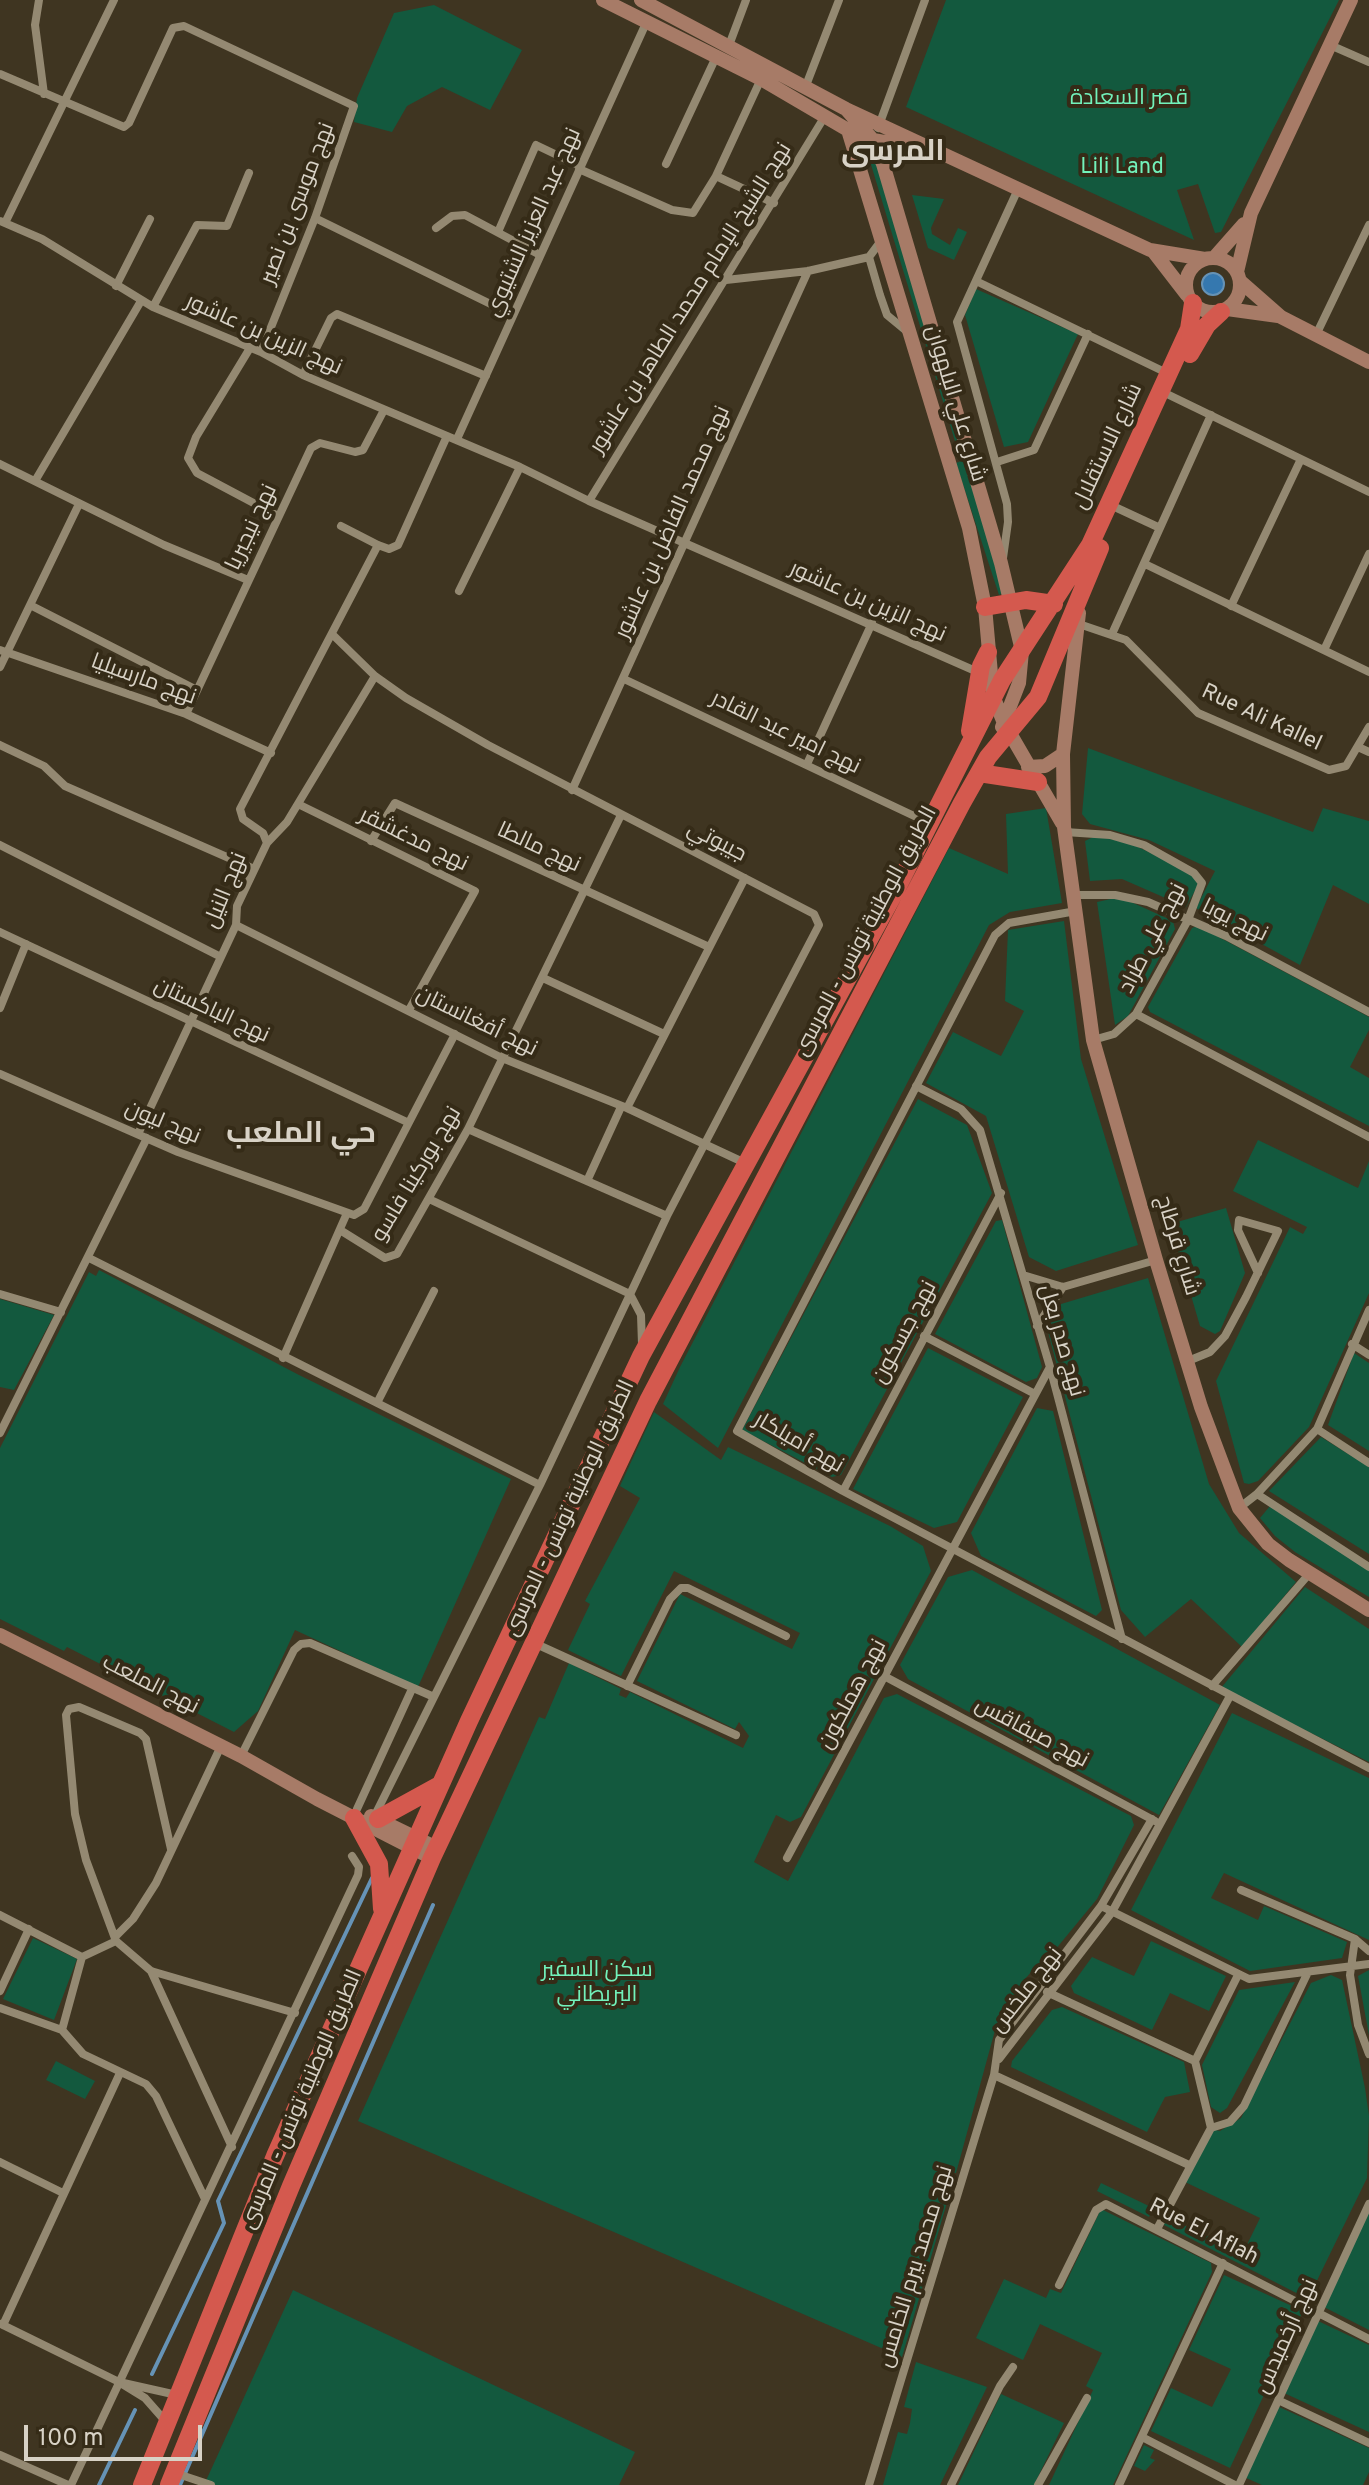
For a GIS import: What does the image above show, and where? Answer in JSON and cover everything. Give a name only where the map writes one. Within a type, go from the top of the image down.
[{"type":"highway","name":"شارع الاستقلال","points":[[1054,604],[1090,545],[1169,374],[1189,329],[1190,299]]},
{"type":"highway","name":"شارع الاستقلال","points":[[1084,589],[1169,395],[1198,338],[1224,310]]},
{"type":"highway","name":"الطريق الوطنية تونس - المرسى","points":[[172,2479],[291,2186],[435,1853],[679,1337],[984,765],[1007,729],[1038,697],[1074,623],[1084,589]]},
{"type":"highway","points":[[985,607],[1010,601],[1054,604]]},
{"type":"highway","name":"الطريق الوطنية تونس - المرسى","points":[[142,2485],[275,2156],[382,1913],[641,1356],[929,823],[993,696],[1054,604]]},
{"type":"highway","points":[[969,741],[981,673],[988,652]]},
{"type":"highway","points":[[984,765],[1033,774]]},
{"type":"highway","points":[[376,1818],[441,1784]]},
{"type":"highway","points":[[355,1814],[379,1864],[382,1913]]},
{"type":"main road","points":[[603,0],[805,88],[1153,251],[1227,262],[1281,317],[1369,362]]},
{"type":"main road","points":[[1224,310],[1238,296],[1251,213],[1351,0]]},
{"type":"main road","points":[[643,1],[761,79],[848,130],[873,140],[940,151]]},
{"type":"main road","name":"شارع علي البلهوان","points":[[846,109],[873,140],[968,442],[1022,651]]},
{"type":"main road","name":"شارع علي البلهوان","points":[[848,130],[969,528],[985,607],[993,696],[1007,729],[1064,830]]},
{"type":"main road","points":[[855,151],[873,140],[899,131]]},
{"type":"main road","points":[[1190,299],[1189,272],[1210,258],[1251,213]]},
{"type":"main road","points":[[1153,251],[1190,299],[1206,312],[1224,310],[1281,317]]},
{"type":"main road","name":"شارع قرطاج","points":[[1074,623],[1063,754],[1064,830],[1093,1040],[1156,1260],[1239,1508],[1268,1544],[1309,1574],[1369,1610]]},
{"type":"main road","points":[[1007,729],[1019,683],[1022,651]]},
{"type":"main road","points":[[1033,774],[1063,754]]},
{"type":"main road","name":"نهج الملعب","points":[[0,1635],[435,1853]]},
{"type":"main road","name":"نهج الملعب","points":[[355,1814],[376,1818],[414,1842]]},
{"type":"street","points":[[39,0],[35,25],[44,94]]},
{"type":"street","points":[[2,222],[114,0]]},
{"type":"street","points":[[666,164],[746,0]]},
{"type":"street","points":[[805,88],[839,0]]},
{"type":"street","points":[[873,140],[925,0]]},
{"type":"street","name":"نهج عبد العزيز الشتيوي","points":[[452,437],[486,376],[647,21]]},
{"type":"street","name":"نهج موسى بن نصير","points":[[63,103],[124,127],[129,123],[173,28],[184,26],[355,108],[261,352]]},
{"type":"street","points":[[1328,44],[1369,62]]},
{"type":"street","points":[[0,74],[63,103]]},
{"type":"street","points":[[498,232],[536,145],[672,210],[689,213],[700,207],[761,79]]},
{"type":"street","name":"نهج الشيخ الإمام محمد الطاهر بن عاشور","points":[[589,501],[825,116]]},
{"type":"street","points":[[153,307],[197,225],[227,226],[249,173]]},
{"type":"street","points":[[716,176],[774,203]]},
{"type":"street","points":[[1001,563],[1008,522],[997,462],[957,322],[1019,187]]},
{"type":"street","points":[[436,228],[457,214],[540,255]]},
{"type":"street","points":[[315,218],[513,315]]},
{"type":"street","points":[[116,286],[150,219]]},
{"type":"street","name":"نهج الزين بن عاشور","points":[[2,222],[42,239],[153,307],[261,352],[303,375],[452,437],[589,501],[981,673]]},
{"type":"street","points":[[1316,335],[1369,225]]},
{"type":"street","points":[[726,280],[808,271],[869,257],[881,241]]},
{"type":"street","points":[[869,257],[886,313],[911,335]]},
{"type":"street","name":"نهج محمد الفاضل بن عاشور","points":[[572,790],[808,271]]},
{"type":"street","points":[[976,281],[1169,374]]},
{"type":"street","points":[[35,481],[141,301]]},
{"type":"street","points":[[303,375],[331,318],[337,314],[486,376]]},
{"type":"street","points":[[997,462],[1034,450],[1088,334]]},
{"type":"street","points":[[250,348],[196,437],[188,458],[197,473],[278,516]]},
{"type":"street","points":[[1169,395],[1369,492]]},
{"type":"street","name":"نهج نيجيريا","points":[[186,714],[314,445],[320,443],[355,452],[363,450],[384,410]]},
{"type":"street","points":[[1112,634],[1211,415]]},
{"type":"street","points":[[341,526],[389,549],[398,545],[452,437]]},
{"type":"street","points":[[1231,606],[1301,459]]},
{"type":"street","points":[[0,464],[79,504],[248,580]]},
{"type":"street","points":[[459,591],[520,467]]},
{"type":"street","points":[[0,667],[4,651],[32,606],[79,504]]},
{"type":"street","points":[[1117,508],[1160,528]]},
{"type":"street","name":"نهج النيل","points":[[0,1433],[89,1258],[187,1022],[236,925],[237,906],[267,843],[263,833],[243,819],[240,809],[378,545]]},
{"type":"street","points":[[1324,650],[1369,554]]},
{"type":"street","points":[[1145,564],[1369,672]]},
{"type":"street","points":[[32,606],[197,690]]},
{"type":"street","points":[[807,764],[872,623]]},
{"type":"street","name":"Rue Ali Kallel","points":[[1074,623],[1126,640],[1186,703],[1210,720],[1329,770],[1344,768],[1358,747]]},
{"type":"street","name":"جيبوتي","points":[[333,635],[375,676],[433,714],[572,790],[814,914],[819,925],[705,1146]]},
{"type":"street","name":"نهج مارسيليا","points":[[4,651],[186,714],[271,753]]},
{"type":"street","points":[[267,843],[287,822],[375,676]]},
{"type":"street","name":"نهج امير عبد القادر","points":[[624,679],[929,823]]},
{"type":"street","points":[[1369,727],[1358,747],[1369,752]]},
{"type":"street","points":[[0,745],[44,766],[65,786],[254,869]]},
{"type":"street","name":"نهج مالطا","points":[[371,841],[395,803],[709,947]]},
{"type":"street","name":"نهج مدغشقر","points":[[298,804],[476,893],[409,1010]]},
{"type":"street","name":"نهج بوركينا فاسو","points":[[340,1230],[390,1258],[397,1254],[468,1129],[621,815]]},
{"type":"street","name":"نهج علي طراد","points":[[1064,830],[1110,835],[1144,845],[1194,873],[1202,883],[1188,920],[1136,1014],[1114,1034],[1093,1040]]},
{"type":"street","points":[[0,845],[219,956]]},
{"type":"street","points":[[587,1181],[745,878]]},
{"type":"street","name":"نهج يوبا","points":[[1073,895],[1131,897],[1188,920],[1369,1012]]},
{"type":"street","name":"نهج أميلكار","points":[[1076,911],[1009,923],[998,930],[737,1427],[742,1436],[843,1491],[1369,1768]]},
{"type":"street","name":"نهج أفغانستان","points":[[236,925],[502,1058],[624,1107],[746,1163]]},
{"type":"street","name":"نهج الباكستان","points":[[0,932],[187,1022],[407,1122]]},
{"type":"street","points":[[0,1008],[26,944]]},
{"type":"street","points":[[543,978],[664,1034]]},
{"type":"street","points":[[1136,1014],[1369,1137]]},
{"type":"street","points":[[407,1122],[455,1034]]},
{"type":"street","name":"نهج ليون","points":[[0,1074],[142,1136],[347,1213],[358,1214],[407,1122]]},
{"type":"street","name":"نهج صدر بعل","points":[[916,1086],[961,1109],[980,1130],[1050,1367],[1122,1639]]},
{"type":"street","points":[[468,1129],[667,1216]]},
{"type":"street","points":[[376,1818],[540,1485],[667,1216],[705,1146]]},
{"type":"street","name":"نهج جسكون","points":[[843,1491],[1001,1193]]},
{"type":"street","points":[[429,1199],[630,1294],[643,1325],[641,1356]]},
{"type":"street","points":[[283,1358],[347,1213]]},
{"type":"street","points":[[1188,1361],[1210,1352],[1225,1336],[1258,1273],[1278,1231],[1239,1220],[1238,1230],[1258,1273]]},
{"type":"street","points":[[89,1258],[540,1485]]},
{"type":"street","points":[[1023,1275],[1063,1287],[1156,1260]]},
{"type":"street","points":[[1037,1326],[1063,1287]]},
{"type":"street","points":[[377,1403],[434,1291]]},
{"type":"street","points":[[0,1294],[61,1312]]},
{"type":"street","points":[[1239,1508],[1257,1494],[1317,1429],[1369,1310]]},
{"type":"street","points":[[924,1336],[1035,1394]]},
{"type":"street","points":[[1352,1344],[1369,1355]]},
{"type":"street","name":"نهج هملكون","points":[[787,1858],[1050,1367]]},
{"type":"street","points":[[1317,1429],[1369,1463]]},
{"type":"street","points":[[1257,1494],[1369,1567]]},
{"type":"street","points":[[1212,1686],[1309,1574]]},
{"type":"street","points":[[627,1686],[670,1599],[681,1588],[688,1588],[786,1636]]},
{"type":"street","points":[[241,1756],[294,1650],[301,1644],[310,1643],[434,1697]]},
{"type":"street","points":[[534,1643],[736,1735]]},
{"type":"street","name":"نهج صيفاقس","points":[[884,1676],[1156,1822]]},
{"type":"street","points":[[355,1814],[412,1689]]},
{"type":"street","name":"نهج ملخس","points":[[998,2059],[999,2040],[1101,1906],[1156,1822],[1230,1696]]},
{"type":"street","points":[[171,1849],[146,1739],[140,1733],[79,1707],[69,1709],[66,1715],[75,1814],[86,1860],[116,1939],[151,1971],[232,2147]]},
{"type":"street","points":[[62,2030],[82,1957],[116,1939],[133,1919],[156,1883],[221,1746]]},
{"type":"street","name":"نهج ملخس","points":[[998,2059],[1112,1912],[1156,1822]]},
{"type":"street","points":[[0,2455],[70,2485],[358,1875],[359,1867],[352,1856]]},
{"type":"street","points":[[1241,1890],[1355,1939],[1369,1951]]},
{"type":"street","points":[[1101,1906],[1238,1975],[1256,1980],[1369,1964]]},
{"type":"street","points":[[0,1915],[82,1957]]},
{"type":"street","points":[[0,1991],[29,1929]]},
{"type":"street","points":[[1355,1939],[1349,1968],[1358,2025],[1369,2054]]},
{"type":"street","points":[[151,1971],[295,2013]]},
{"type":"street","points":[[1157,2229],[1211,2128],[1230,2122],[1244,2106],[1308,1972]]},
{"type":"street","points":[[1211,2128],[1195,2061],[1238,1975]]},
{"type":"street","points":[[1040,1988],[1195,2061]]},
{"type":"street","points":[[0,2008],[62,2030],[83,2054],[146,2084],[156,2096],[205,2199]]},
{"type":"street","name":"نهج محمد بيرم الخامس","points":[[869,2485],[998,2059]]},
{"type":"street","points":[[120,2073],[2,2325],[119,2382],[145,2398],[167,2423]]},
{"type":"street","points":[[994,2075],[1189,2165]]},
{"type":"street","points":[[0,2162],[63,2193]]},
{"type":"street","name":"Rue El Aflah","points":[[1059,2285],[1102,2203],[1369,2339]]},
{"type":"street","name":"نهج أرخميدس","points":[[1237,2485],[1280,2401],[1369,2204]]},
{"type":"street","points":[[1119,2485],[1223,2263]]},
{"type":"street","points":[[951,2485],[1013,2367]]},
{"type":"street","points":[[119,2382],[178,2395]]},
{"type":"street","points":[[1038,2485],[1087,2398]]},
{"type":"street","points":[[1280,2401],[1369,2443]]},
{"type":"street","points":[[1142,2437],[1237,2485]]},
{"type":"street","points":[[172,2479],[211,2485]]},
{"type":"green space","name":"قصر السعادة","points":[[946,0],[1339,0],[1221,232],[1215,233],[1198,184],[1177,190],[1194,240],[906,107]]},
{"type":"green space","points":[[434,5],[522,50],[490,110],[442,87],[407,106],[392,132],[354,122],[357,98],[394,13]]},
{"type":"green space","points":[[869,148],[877,154],[1004,592],[999,595],[956,463],[961,461],[869,158],[864,159],[863,153]]},
{"type":"green space","points":[[912,195],[944,199],[931,228],[932,234],[950,245],[958,228],[967,232],[954,260],[928,248]]},
{"type":"green space","points":[[976,289],[1078,334],[1028,442],[1004,447],[965,315]]},
{"type":"green space","points":[[1088,748],[1313,832],[1323,808],[1369,821],[1369,904],[1333,885],[1300,965],[1196,908],[1215,871],[1149,840],[1090,824],[1082,814]]},
{"type":"green space","points":[[1046,808],[1062,903],[1010,912],[989,925],[718,1448],[663,1404],[680,1367],[949,848],[1008,874],[1006,814]]},
{"type":"green space","points":[[1095,836],[1130,843],[1202,878],[1186,907],[1122,879],[1090,881],[1085,841]]},
{"type":"green space","points":[[1120,897],[1173,921],[1175,929],[1128,1016],[1115,1025],[1097,902]]},
{"type":"green space","points":[[1064,921],[1081,1059],[1138,1245],[1056,1271],[1029,1257],[986,1116],[926,1083],[953,1032],[1001,1056],[1024,1011],[1005,1001],[1008,930]]},
{"type":"green space","points":[[1198,926],[1369,1017],[1369,1030],[1350,1067],[1369,1078],[1369,1126],[1150,1012],[1148,1007],[1192,928]]},
{"type":"green space","points":[[918,1099],[967,1125],[992,1193],[841,1475],[832,1477],[742,1430]]},
{"type":"green space","points":[[1258,1140],[1358,1188],[1369,1161],[1369,1293],[1309,1427],[1258,1481],[1249,1484],[1244,1483],[1216,1381],[1290,1227],[1303,1234],[1307,1227],[1233,1191]]},
{"type":"green space","points":[[1226,1208],[1245,1273],[1220,1331],[1215,1334],[1200,1326],[1170,1224]]},
{"type":"green space","points":[[1002,1220],[1042,1367],[1037,1378],[1026,1382],[935,1334],[996,1221]]},
{"type":"green space","points":[[99,1270],[299,1375],[511,1479],[418,1687],[295,1630],[258,1711],[234,1732],[67,1647],[64,1651],[0,1619],[0,1448],[89,1272],[96,1276]]},
{"type":"green space","points":[[1148,1278],[1209,1484],[1239,1533],[1296,1582],[1242,1647],[1191,1599],[1145,1637],[1121,1610],[1047,1328],[1061,1304]]},
{"type":"green space","points":[[0,1299],[54,1315],[14,1390],[0,1387]]},
{"type":"green space","points":[[928,1348],[1023,1397],[957,1522],[934,1528],[853,1489]]},
{"type":"green space","points":[[1354,1353],[1369,1363],[1369,1451],[1328,1425]]},
{"type":"green space","points":[[1037,1408],[1053,1411],[1102,1610],[1096,1616],[981,1556],[971,1533]]},
{"type":"green space","name":"سكن السفير البريطاني","points":[[654,1412],[721,1460],[728,1447],[890,1526],[923,1546],[931,1571],[801,1817],[790,1822],[776,1815],[754,1862],[788,1881],[884,1698],[897,1694],[1131,1816],[1134,1825],[1097,1899],[1036,1973],[1032,1971],[1025,1979],[1029,1982],[997,2023],[956,2173],[950,2172],[946,2186],[950,2192],[902,2357],[358,2121],[539,1717],[545,1719],[569,1663],[621,1689],[619,1695],[626,1698],[630,1692],[743,1748],[749,1736],[739,1722],[735,1729],[637,1681],[680,1594],[792,1649],[800,1633],[674,1571],[621,1676],[568,1650],[590,1604],[585,1601],[640,1498],[620,1486]]},
{"type":"green space","points":[[1321,1437],[1369,1467],[1369,1554],[1269,1491]]},
{"type":"green space","points":[[1270,1506],[1369,1570],[1369,1597],[1295,1552],[1275,1536],[1260,1518]]},
{"type":"green space","points":[[972,1570],[1220,1705],[1159,1815],[908,1679],[900,1665],[948,1577]]},
{"type":"green space","points":[[1305,1587],[1369,1629],[1369,1762],[1221,1688]]},
{"type":"green space","points":[[1232,1713],[1369,1778],[1369,1940],[1224,1873],[1211,1898],[1258,1920],[1264,1906],[1347,1942],[1342,1958],[1250,1971],[1131,1910]]},
{"type":"green space","points":[[33,1938],[77,1959],[54,2020],[3,1999]]},
{"type":"green space","points":[[1151,1941],[1226,1976],[1209,2011],[1170,1993],[1152,2030],[1074,1993],[1071,1986],[1092,1957],[1134,1976]]},
{"type":"green space","points":[[1369,1970],[1369,2035],[1358,1976]]},
{"type":"green space","points":[[1331,1975],[1342,1980],[1365,2088],[1369,2116],[1367,2178],[1308,2299],[1164,2225],[1167,2217],[1243,2253],[1260,2218],[1185,2182],[1211,2129],[1220,2131],[1241,2118],[1311,1983]]},
{"type":"green space","points":[[1295,1982],[1227,2108],[1220,2113],[1211,2107],[1202,2065],[1239,1990]]},
{"type":"green space","points":[[1062,2007],[1184,2062],[1190,2092],[1165,2097],[1147,2132],[1011,2067],[1012,2061],[1052,2010]]},
{"type":"green space","points":[[56,2061],[95,2081],[85,2099],[46,2080]]},
{"type":"green space","points":[[1101,2183],[1153,2208],[1149,2217],[1097,2191]]},
{"type":"green space","points":[[1101,2209],[1211,2263],[1212,2272],[1113,2485],[1049,2485],[1093,2390],[1086,2386],[1102,2353],[1040,2324],[1023,2360],[976,2338],[1004,2279],[1046,2298],[1050,2289],[1061,2293]]},
{"type":"green space","points":[[1369,2211],[1369,2330],[1324,2307]]},
{"type":"green space","points":[[1224,2275],[1303,2311],[1230,2468],[1151,2431],[1171,2388],[1212,2407],[1231,2369],[1189,2350]]},
{"type":"green space","points":[[293,2290],[635,2452],[619,2485],[204,2485]]},
{"type":"green space","points":[[1318,2321],[1369,2345],[1369,2432],[1284,2393]]},
{"type":"green space","points":[[916,2362],[987,2387],[940,2485],[883,2485],[898,2432],[907,2434],[910,2423],[912,2409],[904,2407]]},
{"type":"green space","points":[[1001,2394],[1064,2423],[1034,2485],[958,2485]]},
{"type":"green space","points":[[1277,2406],[1369,2448],[1369,2472],[1363,2485],[1262,2485],[1244,2477]]},
{"type":"green space","points":[[1144,2445],[1154,2450],[1150,2458],[1155,2460],[1145,2471],[1134,2466]]},
{"type":"water","points":[[1213,273],[1221,276],[1224,284],[1221,292],[1213,295],[1205,292],[1202,284],[1205,276]]},
{"type":"waterway","points":[[152,2374],[224,2223],[218,2201],[372,1878]]},
{"type":"waterway","points":[[180,2485],[433,1905]]},
{"type":"waterway","points":[[99,2485],[135,2410]]},
{"type":"district","name":"المرسى","points":[[893,154]]},
{"type":"district","name":"حي الملعب","points":[[301,1136]]},
{"type":"park label","name":"Lili Land","points":[[1122,169]]}]
